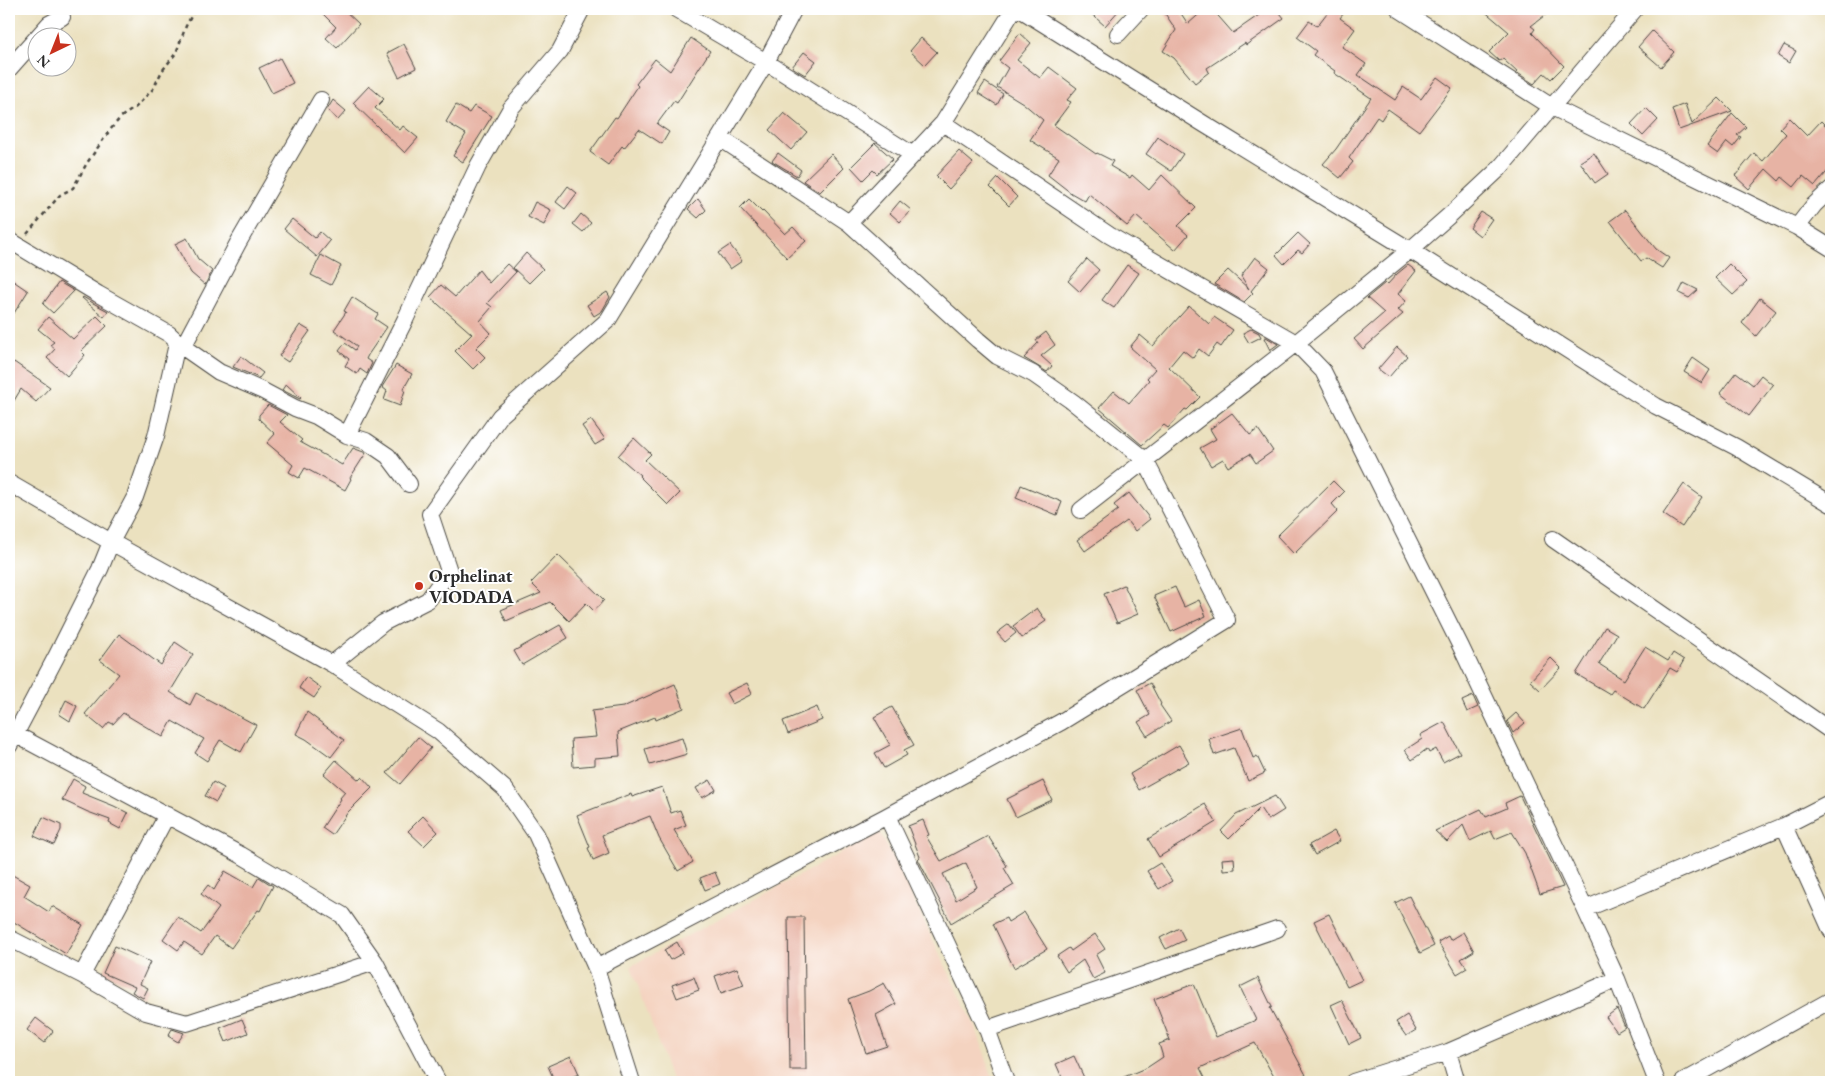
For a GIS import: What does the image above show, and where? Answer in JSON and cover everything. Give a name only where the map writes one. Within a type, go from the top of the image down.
[{"type":"street","points":[[347,435],[405,320],[478,166],[511,108],[560,51],[582,9]]},
{"type":"street","points":[[676,9],[766,62],[913,155]]},
{"type":"street","points":[[332,664],[383,623],[428,600],[449,570],[430,514],[500,416],[608,320],[766,62],[794,9]]},
{"type":"street","points":[[849,223],[943,123],[1014,9]]},
{"type":"street","points":[[1020,9],[1410,250],[1656,406],[1736,447],[1831,504]]},
{"type":"street","points":[[1118,34],[1141,9]]},
{"type":"street","points":[[1399,9],[1552,107],[1797,228],[1831,248]]},
{"type":"street","points":[[1081,510],[1296,343],[1410,250],[1499,169],[1635,9]]},
{"type":"street","points":[[9,69],[49,24],[62,17]]},
{"type":"street","points":[[183,347],[238,243],[321,100]]},
{"type":"street","points":[[943,123],[1109,235],[1296,343],[1323,371],[1461,647],[1585,909],[1617,979],[1657,1082]]},
{"type":"street","points":[[596,968],[887,816],[1061,722],[1227,620],[1145,460],[1073,402],[1033,374],[997,356],[849,223],[720,138]]},
{"type":"street","points":[[1797,228],[1814,204],[1831,190]]},
{"type":"street","points":[[13,242],[98,294],[169,334],[183,347]]},
{"type":"street","points":[[409,484],[388,456],[366,441],[347,435],[316,416],[219,372],[178,344],[156,436],[135,497],[111,542],[100,569],[56,657],[11,737],[241,855],[342,914],[375,962],[438,1082]]},
{"type":"street","points":[[9,483],[111,542],[332,664],[438,730],[505,789],[536,834],[596,968],[632,1082]]},
{"type":"street","points":[[1553,538],[1831,731]]},
{"type":"street","points":[[1585,909],[1784,826],[1831,802]]},
{"type":"street","points":[[82,975],[166,815]]},
{"type":"street","points":[[887,816],[987,1028],[1006,1082]]},
{"type":"street","points":[[1784,826],[1831,930]]},
{"type":"street","points":[[987,1028],[1277,929]]},
{"type":"street","points":[[9,938],[82,975],[146,1012],[187,1023],[375,962]]},
{"type":"street","points":[[1353,1082],[1448,1052],[1617,979]]},
{"type":"street","points":[[1683,1082],[1831,1000]]},
{"type":"street","points":[[1448,1052],[1457,1082]]},
{"type":"path","points":[[13,242],[60,196],[73,188],[87,163],[110,130],[121,117],[136,107],[153,89],[162,71],[176,52],[195,9]]},
{"type":"shaded area","points":[[880,832],[976,1028],[994,1082],[672,1082],[631,966]]},
{"type":"building","points":[[318,9],[343,9],[359,24],[337,48],[326,38],[336,27]]},
{"type":"building","points":[[1086,9],[1120,9],[1105,26]]},
{"type":"building","points":[[1162,9],[1178,9],[1188,24],[1205,9],[1212,9],[1233,33],[1259,15],[1255,9],[1277,9],[1284,18],[1246,45],[1245,43],[1207,68],[1209,72],[1195,83],[1174,58],[1163,51],[1176,30]]},
{"type":"building","points":[[1330,9],[1347,9],[1340,18],[1355,29],[1342,47],[1366,64],[1358,75],[1395,100],[1403,87],[1421,99],[1437,77],[1452,88],[1419,131],[1388,109],[1381,120],[1377,117],[1349,158],[1353,162],[1340,178],[1323,164],[1336,149],[1371,98],[1334,73],[1335,71],[1313,55],[1316,51],[1297,37],[1309,21],[1317,26]]},
{"type":"building","points":[[1482,9],[1553,9],[1531,26],[1535,29],[1532,33],[1564,66],[1551,79],[1544,73],[1534,84],[1519,74],[1503,59],[1499,61],[1489,52],[1509,32]]},
{"type":"building","points":[[1652,31],[1674,52],[1661,67],[1638,47]]},
{"type":"building","points":[[1020,33],[1031,43],[1017,60],[1040,78],[1049,67],[1077,88],[1067,100],[1071,102],[1054,125],[1096,154],[1113,161],[1110,166],[1130,178],[1132,175],[1149,190],[1162,175],[1196,208],[1178,226],[1188,235],[1175,250],[1136,216],[1127,226],[1089,194],[1085,201],[1071,193],[1048,175],[1059,158],[1030,140],[1043,120],[1023,103],[997,87],[1008,68],[999,61]]},
{"type":"building","points":[[691,38],[710,51],[677,103],[674,101],[657,124],[669,132],[662,144],[639,129],[624,148],[622,146],[608,165],[590,152],[615,117],[617,118],[638,86],[636,84],[655,59],[670,71]]},
{"type":"building","points":[[921,38],[937,52],[925,65],[910,51]]},
{"type":"building","points":[[404,44],[416,68],[399,77],[387,53]]},
{"type":"building","points":[[1784,45],[1796,51],[1789,63],[1778,56]]},
{"type":"building","points":[[804,52],[816,61],[805,75],[792,67]]},
{"type":"building","points":[[280,58],[293,83],[272,93],[259,68]]},
{"type":"building","points":[[985,82],[1003,94],[997,105],[978,93]]},
{"type":"building","points":[[369,86],[384,99],[375,108],[400,130],[403,126],[418,138],[405,153],[353,103]]},
{"type":"building","points":[[1719,98],[1732,111],[1679,130],[1672,109],[1685,104],[1692,124]]},
{"type":"building","points":[[333,100],[346,111],[338,120],[327,110]]},
{"type":"building","points":[[456,105],[469,113],[474,106],[492,116],[463,162],[453,156],[466,134],[446,122]]},
{"type":"building","points":[[1646,108],[1658,120],[1643,136],[1631,124]]},
{"type":"building","points":[[784,113],[807,132],[791,150],[769,130]]},
{"type":"building","points":[[1732,113],[1746,127],[1737,135],[1741,137],[1733,147],[1727,142],[1718,154],[1707,146]]},
{"type":"building","points":[[1789,118],[1807,136],[1821,121],[1831,131],[1831,167],[1815,186],[1803,176],[1794,187],[1782,177],[1779,181],[1766,169],[1749,189],[1735,176],[1754,153],[1763,161],[1786,134],[1780,128]]},
{"type":"building","points":[[1158,137],[1183,154],[1171,171],[1146,154]]},
{"type":"building","points":[[875,143],[893,159],[877,174],[873,170],[863,180],[851,167]]},
{"type":"building","points":[[959,151],[973,163],[949,189],[936,176]]},
{"type":"building","points":[[778,153],[801,170],[797,176],[772,161]]},
{"type":"building","points":[[1594,153],[1608,174],[1595,183],[1580,162]]},
{"type":"building","points":[[831,154],[844,168],[820,192],[803,181]]},
{"type":"building","points":[[998,178],[1017,197],[1009,206],[990,187]]},
{"type":"building","points":[[568,186],[577,193],[565,209],[556,202]]},
{"type":"building","points":[[698,199],[706,210],[698,218],[688,209]]},
{"type":"building","points":[[749,199],[785,234],[793,227],[806,241],[787,258],[740,208]]},
{"type":"building","points":[[900,201],[911,210],[900,222],[890,213]]},
{"type":"building","points":[[535,202],[551,210],[544,225],[528,217]]},
{"type":"building","points":[[1625,210],[1656,249],[1669,258],[1662,268],[1646,258],[1641,261],[1610,221]]},
{"type":"building","points":[[1481,212],[1492,219],[1480,236],[1470,228]]},
{"type":"building","points":[[581,214],[591,223],[583,232],[573,224]]},
{"type":"building","points":[[292,219],[315,238],[320,232],[330,241],[317,257],[284,229]]},
{"type":"building","points":[[1298,233],[1310,244],[1302,253],[1298,250],[1284,264],[1276,255]]},
{"type":"building","points":[[187,238],[198,259],[212,271],[205,285],[191,273],[175,244]]},
{"type":"building","points":[[730,245],[742,261],[730,269],[718,253]]},
{"type":"building","points":[[526,253],[543,269],[529,283],[513,268]]},
{"type":"building","points":[[321,255],[341,266],[331,285],[311,275]]},
{"type":"building","points":[[1255,257],[1269,268],[1251,291],[1253,293],[1244,302],[1214,284],[1228,270],[1249,289],[1241,276]]},
{"type":"building","points":[[1087,259],[1099,270],[1080,292],[1068,281]]},
{"type":"building","points":[[507,264],[516,272],[487,303],[492,307],[480,321],[491,333],[476,348],[485,357],[473,369],[455,351],[472,334],[430,297],[441,285],[455,297],[479,270],[489,283]]},
{"type":"building","points":[[1729,264],[1747,282],[1733,295],[1715,278]]},
{"type":"building","points":[[1127,265],[1139,273],[1114,308],[1102,300]]},
{"type":"building","points":[[1408,265],[1416,271],[1398,294],[1406,301],[1398,310],[1403,314],[1363,349],[1354,339],[1384,313],[1367,298],[1385,283],[1387,285]]},
{"type":"building","points":[[9,278],[28,291],[9,321]]},
{"type":"building","points":[[59,282],[74,291],[53,313],[43,304]]},
{"type":"building","points":[[1684,283],[1698,290],[1689,298],[1679,293]]},
{"type":"building","points":[[607,292],[610,297],[602,311],[594,316],[587,305]]},
{"type":"building","points":[[352,297],[378,314],[375,319],[387,327],[366,359],[372,363],[367,374],[360,369],[357,374],[345,366],[349,359],[339,351],[345,343],[355,350],[357,346],[334,330],[346,312],[344,311]]},
{"type":"building","points":[[82,298],[108,311],[104,317]]},
{"type":"building","points":[[1760,298],[1776,311],[1756,336],[1742,323]]},
{"type":"building","points":[[1189,306],[1209,324],[1214,317],[1233,330],[1221,347],[1217,344],[1208,356],[1199,349],[1193,358],[1183,350],[1169,367],[1200,397],[1187,410],[1185,409],[1168,428],[1164,425],[1142,445],[1099,408],[1114,391],[1129,403],[1149,380],[1147,378],[1155,369],[1130,347],[1140,335],[1153,346]]},
{"type":"building","points":[[97,316],[107,326],[81,351],[85,355],[67,376],[47,358],[55,349],[50,345],[54,342],[38,329],[48,317],[73,339]]},
{"type":"building","points":[[300,325],[310,331],[288,362],[279,356]]},
{"type":"building","points":[[1251,329],[1259,333],[1261,337],[1249,343],[1243,333]]},
{"type":"building","points":[[1046,332],[1055,345],[1041,356],[1052,366],[1047,372],[1024,358],[1038,343],[1036,340]]},
{"type":"building","points":[[1266,337],[1278,344],[1270,350],[1264,338]]},
{"type":"building","points":[[1397,347],[1407,356],[1389,377],[1378,369]]},
{"type":"building","points":[[241,356],[263,373],[259,378],[233,367]]},
{"type":"building","points":[[1693,358],[1710,370],[1702,383],[1684,372]]},
{"type":"building","points":[[14,362],[50,387],[36,402],[21,389],[9,409],[9,369]]},
{"type":"building","points":[[396,365],[412,374],[403,390],[405,390],[400,406],[384,400],[387,391],[382,387]]},
{"type":"building","points":[[1736,372],[1753,385],[1761,375],[1773,385],[1749,416],[1720,393]]},
{"type":"building","points":[[286,384],[301,398],[300,399],[282,390]]},
{"type":"building","points":[[268,405],[287,415],[280,422],[302,440],[300,442],[342,465],[353,448],[366,453],[350,478],[345,490],[305,468],[299,478],[289,472],[293,465],[267,443],[275,434],[259,419],[259,415]]},
{"type":"building","points":[[1232,413],[1250,435],[1258,429],[1273,451],[1256,463],[1250,454],[1228,467],[1223,459],[1211,466],[1200,448],[1216,439],[1210,429]]},
{"type":"building","points":[[591,420],[605,439],[595,445],[582,426]]},
{"type":"building","points":[[634,438],[651,454],[645,460],[680,493],[668,505],[640,475],[618,456]]},
{"type":"building","points":[[1333,481],[1344,492],[1332,504],[1338,511],[1294,554],[1277,536]]},
{"type":"building","points":[[1684,484],[1702,497],[1682,527],[1663,514]]},
{"type":"building","points":[[1021,485],[1062,502],[1057,515],[1016,498]]},
{"type":"building","points":[[1129,493],[1150,519],[1135,531],[1127,521],[1085,551],[1077,540],[1118,510],[1114,505]]},
{"type":"building","points":[[558,555],[604,600],[594,611],[586,603],[569,621],[550,602],[506,621],[501,610],[541,593],[531,583]]},
{"type":"building","points":[[1124,585],[1138,614],[1117,623],[1104,594]]},
{"type":"building","points":[[1175,587],[1184,607],[1199,600],[1206,616],[1171,632],[1154,596]]},
{"type":"building","points":[[1037,608],[1046,621],[1022,638],[1013,626]]},
{"type":"building","points":[[1009,624],[1016,633],[1005,642],[997,633]]},
{"type":"building","points":[[560,625],[568,638],[522,665],[514,651]]},
{"type":"building","points":[[1605,627],[1617,634],[1599,664],[1624,680],[1645,647],[1668,661],[1673,653],[1684,660],[1677,672],[1670,668],[1644,709],[1613,690],[1610,694],[1576,674]]},
{"type":"building","points":[[119,634],[161,665],[175,642],[193,654],[170,692],[190,705],[196,693],[256,725],[241,752],[220,740],[207,761],[195,753],[204,739],[172,721],[163,737],[123,713],[113,724],[109,722],[103,729],[85,714],[119,674],[100,660]]},
{"type":"building","points":[[1551,658],[1561,668],[1540,690],[1530,681]]},
{"type":"building","points":[[306,677],[321,688],[314,698],[299,688]]},
{"type":"building","points":[[747,683],[752,694],[732,704],[726,693]]},
{"type":"building","points":[[1150,683],[1160,705],[1171,721],[1147,736],[1138,722],[1150,715],[1137,690]]},
{"type":"building","points":[[675,684],[684,708],[656,720],[655,717],[618,732],[620,756],[595,758],[595,765],[573,767],[571,739],[596,737],[592,711],[623,707]]},
{"type":"building","points":[[1473,696],[1478,707],[1467,712],[1462,701]]},
{"type":"building","points":[[66,700],[77,706],[70,721],[59,714]]},
{"type":"building","points":[[817,707],[822,720],[788,734],[783,721]]},
{"type":"building","points":[[892,707],[914,745],[904,750],[907,755],[884,768],[875,753],[890,745],[874,717]]},
{"type":"building","points":[[307,712],[344,740],[331,757],[296,734]]},
{"type":"building","points":[[1516,713],[1525,723],[1513,733],[1507,721]]},
{"type":"building","points":[[1444,722],[1460,753],[1443,762],[1436,749],[1429,753],[1427,749],[1412,760],[1405,750],[1422,739],[1420,735]]},
{"type":"building","points":[[1242,728],[1253,758],[1257,756],[1265,773],[1248,781],[1234,748],[1214,755],[1209,739]]},
{"type":"building","points":[[418,737],[431,748],[400,784],[387,773]]},
{"type":"building","points":[[682,738],[687,754],[650,765],[645,749]]},
{"type":"building","points":[[1179,745],[1189,762],[1139,790],[1130,774]]},
{"type":"building","points":[[336,760],[359,780],[362,777],[372,788],[348,812],[332,835],[322,828],[345,792],[324,774]]},
{"type":"building","points":[[73,779],[85,786],[82,793],[128,813],[120,829],[109,823],[110,820],[62,800]]},
{"type":"building","points":[[710,780],[716,790],[702,798],[696,788]]},
{"type":"building","points":[[1043,781],[1052,800],[1016,817],[1007,799]]},
{"type":"building","points":[[213,782],[224,788],[216,802],[205,796]]},
{"type":"building","points":[[662,787],[671,813],[680,810],[686,825],[674,830],[693,862],[678,871],[659,838],[650,816],[602,835],[609,853],[593,860],[588,848],[590,847],[577,815],[631,794],[632,797]]},
{"type":"building","points":[[1275,796],[1284,810],[1268,820],[1260,808],[1229,839],[1221,831],[1236,815]]},
{"type":"building","points":[[1520,796],[1563,887],[1540,894],[1525,853],[1512,832],[1495,839],[1491,831],[1470,841],[1463,825],[1447,842],[1435,831],[1481,809],[1486,817],[1507,808],[1505,803]]},
{"type":"building","points":[[1205,804],[1216,822],[1159,857],[1148,839]]},
{"type":"building","points":[[423,816],[438,832],[424,846],[408,831]]},
{"type":"building","points":[[43,817],[61,825],[61,830],[54,845],[34,836]]},
{"type":"building","points":[[923,820],[929,835],[926,836],[941,861],[988,836],[1007,866],[1004,868],[1014,885],[951,923],[918,859],[920,857],[908,826]],"holes":[[[966,863],[977,887],[956,900],[943,874]]]},
{"type":"building","points":[[1334,831],[1340,841],[1315,855],[1309,845]]},
{"type":"building","points":[[1234,858],[1235,869],[1223,870],[1222,859]]},
{"type":"building","points":[[1160,863],[1172,881],[1159,889],[1147,871]]},
{"type":"building","points":[[225,871],[253,887],[259,877],[273,886],[260,911],[258,910],[231,948],[215,936],[202,954],[184,942],[178,950],[163,939],[178,917],[201,933],[219,908],[201,894],[208,885],[214,890]]},
{"type":"building","points":[[715,872],[720,884],[705,890],[700,878]]},
{"type":"building","points":[[9,873],[30,885],[24,896],[49,912],[52,906],[83,925],[66,954],[9,919]]},
{"type":"building","points":[[1409,896],[1434,946],[1420,953],[1395,903]]},
{"type":"building","points":[[1024,912],[1047,949],[1014,968],[993,924],[1006,918],[1008,922]]},
{"type":"building","points":[[1329,914],[1362,980],[1347,987],[1314,921]]},
{"type":"building","points":[[788,917],[804,917],[806,1070],[790,1070]]},
{"type":"building","points":[[1179,928],[1185,940],[1166,949],[1160,938]]},
{"type":"building","points":[[1463,932],[1474,951],[1461,959],[1467,968],[1457,974],[1438,942],[1448,936],[1450,940]]},
{"type":"building","points":[[1095,934],[1105,949],[1096,955],[1105,973],[1093,979],[1083,960],[1067,972],[1057,956],[1069,948],[1071,951]]},
{"type":"building","points":[[677,942],[683,953],[670,960],[664,950]]},
{"type":"building","points":[[115,946],[150,962],[140,984],[148,988],[143,998],[132,992],[135,987],[103,973]]},
{"type":"building","points":[[737,968],[744,985],[721,993],[715,976]]},
{"type":"building","points":[[694,977],[699,990],[677,998],[672,985]]},
{"type":"building","points":[[1258,978],[1272,1007],[1270,1008],[1306,1075],[1291,1082],[1277,1082],[1255,1043],[1200,1068],[1207,1082],[1186,1082],[1183,1076],[1173,1082],[1112,1082],[1148,1067],[1163,1057],[1159,1044],[1170,1040],[1154,999],[1194,984],[1216,1037],[1256,1020],[1240,987]]},
{"type":"building","points":[[884,983],[896,1004],[876,1015],[887,1046],[866,1053],[848,999]]},
{"type":"building","points":[[1342,1000],[1361,1038],[1349,1044],[1331,1005]]},
{"type":"building","points":[[1617,1009],[1625,1027],[1617,1032],[1606,1017]]},
{"type":"building","points":[[1407,1015],[1416,1030],[1406,1036],[1396,1022]]},
{"type":"building","points":[[36,1018],[53,1031],[44,1043],[27,1030]]},
{"type":"building","points":[[242,1019],[248,1033],[226,1042],[220,1028]]},
{"type":"building","points":[[172,1029],[184,1033],[178,1042],[168,1036]]},
{"type":"building","points":[[571,1056],[579,1074],[555,1082],[548,1066]]},
{"type":"building","points":[[1074,1056],[1086,1082],[1064,1082],[1056,1064]]},
{"type":"place","name":"Orphelinat VIODADA","points":[[419,586]]}]
